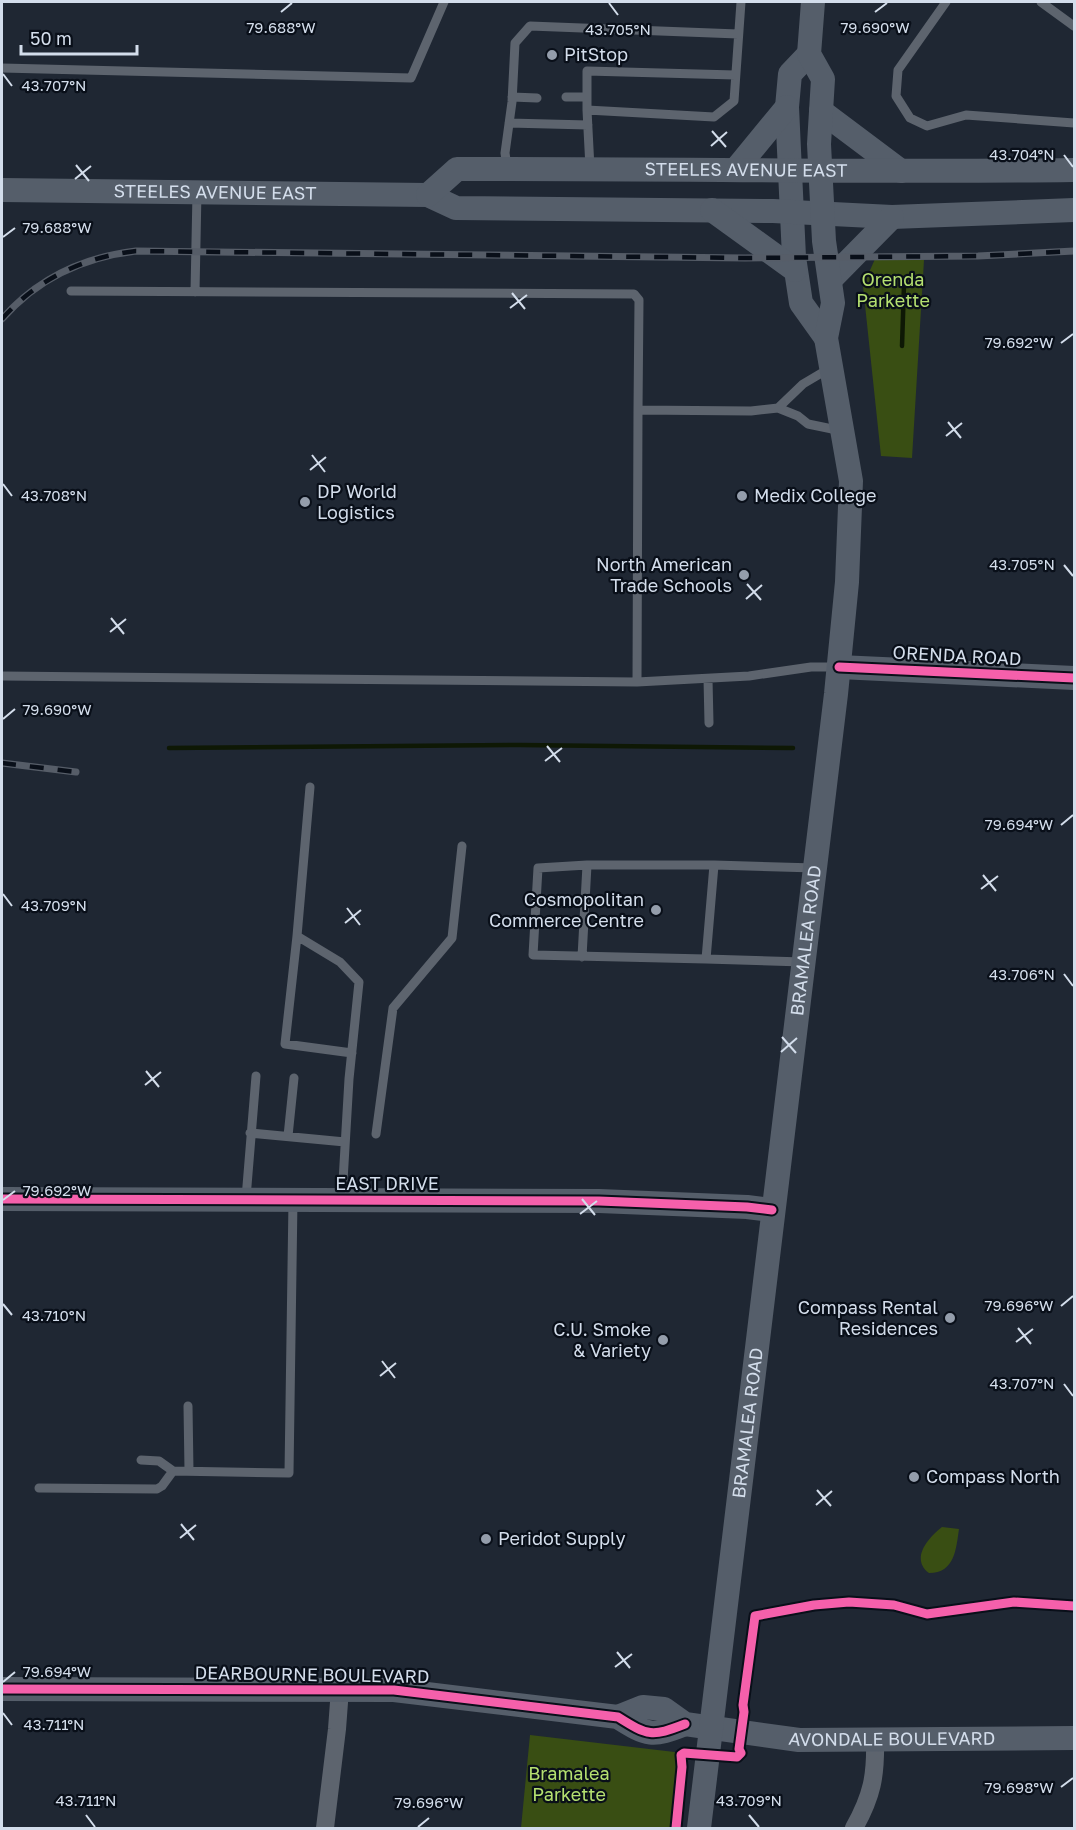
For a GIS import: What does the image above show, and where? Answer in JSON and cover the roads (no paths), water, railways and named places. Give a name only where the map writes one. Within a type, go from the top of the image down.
[{"type":"main road","points":[[809,54],[813,2]]},
{"type":"main road","name":"BRAMALEA ROAD","points":[[699,1828],[772,1210],[804,962],[847,582],[851,494],[848,461],[826,338],[833,303],[820,171],[823,79],[809,54],[790,74],[787,107],[795,270],[801,303],[826,338]]},
{"type":"main road","points":[[736,169],[787,107]]},
{"type":"main road","points":[[821,111],[902,171]]},
{"type":"main road","name":"STEELES AVENUE EAST","points":[[428,195],[457,170],[590,168],[820,171],[1074,170]]},
{"type":"main road","name":"STEELES AVENUE EAST","points":[[2,190],[428,195],[456,208],[712,210],[892,217],[1074,210]]},
{"type":"main road","points":[[712,210],[795,270]]},
{"type":"main road","points":[[830,280],[892,217]]},
{"type":"main road","name":"ORENDA ROAD","points":[[839,667],[1074,678]]},
{"type":"main road","name":"EAST DRIVE","points":[[2,1199],[599,1201],[772,1210]]},
{"type":"main road","name":"DEARBOURNE BOULEVARD","points":[[2,1689],[394,1690],[618,1717],[641,1732],[661,1734],[685,1724],[712,1728]]},
{"type":"main road","name":"AVONDALE BOULEVARD","points":[[712,1728],[799,1740],[1074,1738]]},
{"type":"street","points":[[325,1828],[340,1689]]},
{"type":"street","points":[[854,1828],[864,1812],[874,1783],[875,1739]]},
{"type":"lane","points":[[2,68],[411,78],[444,2]]},
{"type":"lane","points":[[587,110],[714,117],[734,101],[741,2]]},
{"type":"lane","points":[[946,2],[898,70],[896,96],[910,118],[927,126],[966,115],[1074,123]]},
{"type":"lane","points":[[1041,2],[1074,26]]},
{"type":"lane","points":[[507,169],[505,153],[512,97],[515,43],[530,26],[738,34]]},
{"type":"lane","points":[[590,168],[587,71],[735,75]]},
{"type":"lane","points":[[512,97],[537,98]]},
{"type":"lane","points":[[566,97],[587,97]]},
{"type":"lane","points":[[509,123],[588,125]]},
{"type":"lane","points":[[195,292],[196,192]]},
{"type":"lane","points":[[71,291],[634,294],[639,300],[637,682]]},
{"type":"lane","points":[[778,408],[803,384],[830,367]]},
{"type":"lane","points":[[638,410],[751,411],[778,408],[798,416],[808,424],[842,431]]},
{"type":"lane","points":[[2,676],[637,682],[750,676],[811,667],[839,667]]},
{"type":"lane","points":[[708,679],[709,723]]},
{"type":"lane","points":[[310,786],[285,1044],[352,1053]]},
{"type":"lane","points":[[376,1134],[393,1008],[452,938],[462,846]]},
{"type":"lane","points":[[804,962],[533,956],[538,868],[587,865],[714,865],[815,868]]},
{"type":"lane","points":[[582,957],[587,865]]},
{"type":"lane","points":[[706,959],[714,865]]},
{"type":"lane","points":[[297,936],[339,962],[359,982],[342,1200]]},
{"type":"lane","points":[[246,1200],[256,1076]]},
{"type":"lane","points":[[288,1136],[294,1078]]},
{"type":"lane","points":[[250,1133],[345,1142]]},
{"type":"lane","points":[[141,1460],[159,1461],[173,1471],[289,1473],[293,1200]]},
{"type":"lane","points":[[188,1406],[189,1472]]},
{"type":"lane","points":[[39,1488],[157,1489],[173,1471]]},
{"type":"waterway","points":[[902,346],[904,285]]},
{"type":"waterway","points":[[169,748],[520,745],[793,748]]},
{"type":"railway","points":[[2,319],[30,292],[63,272],[98,259],[136,251],[745,258],[978,256],[1074,251]]},
{"type":"railway","points":[[2,763],[76,772]]},
{"type":"place","name":"PitStop","points":[[552,55]]},
{"type":"place","name":"Medix College","points":[[742,496]]},
{"type":"place","name":"DP World Logistics","points":[[305,502]]},
{"type":"place","name":"North American Trade Schools","points":[[744,575]]},
{"type":"place","name":"Cosmopolitan Commerce Centre","points":[[656,910]]},
{"type":"place","name":"Compass Rental Residences","points":[[950,1318]]},
{"type":"place","name":"C.U. Smoke & Variety","points":[[663,1340]]},
{"type":"place","name":"Compass North","points":[[914,1477]]},
{"type":"place","name":"Peridot Supply","points":[[486,1539]]},
{"type":"park label","name":"Orenda Parkette","points":[[893,290]]},
{"type":"park label","name":"Bramalea Parkette","points":[[569,1784]]}]
